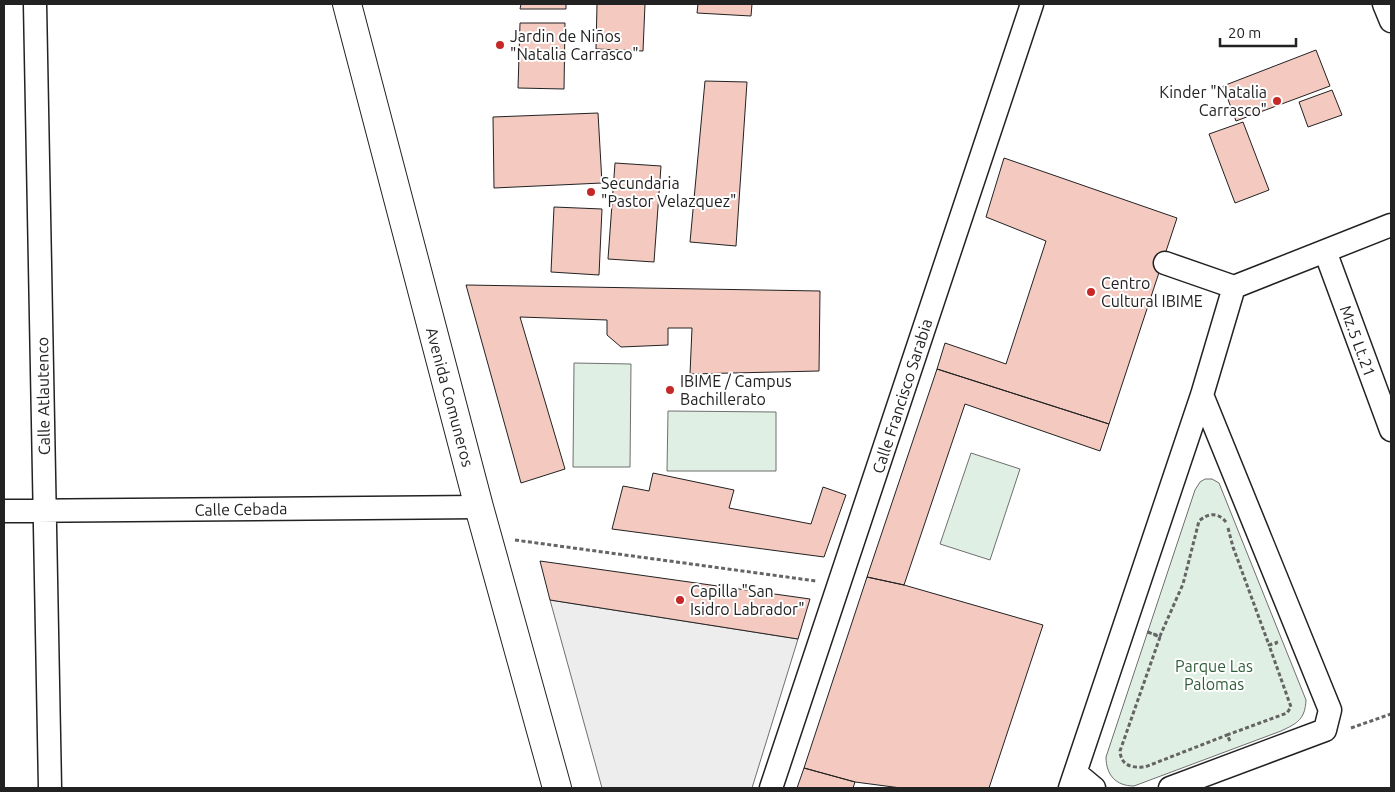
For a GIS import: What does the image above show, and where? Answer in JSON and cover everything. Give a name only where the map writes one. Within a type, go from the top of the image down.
[{"type":"main road","name":"Avenida Comuneros","points":[[347,4],[479,507],[556,788]]},
{"type":"street","name":"Calle Atlautenco","points":[[35,4],[50,788]]},
{"type":"street","name":"Calle Francisco Sarabia","points":[[771,788],[1032,4]]},
{"type":"street","points":[[1384,4],[1391,21]]},
{"type":"street","points":[[1166,263],[1234,287],[1391,225]]},
{"type":"street","name":"Mz.5 Lt.21","points":[[1325,251],[1391,430]]},
{"type":"street","points":[[1094,788],[1073,781],[1202,395],[1234,287]]},
{"type":"street","points":[[1170,788],[1325,730],[1330,710],[1202,395]]},
{"type":"street","name":"Calle Cebada","points":[[4,511],[479,507]]},
{"type":"path","points":[[1125,625],[1160,636],[1183,584],[1196,525],[1205,516],[1213,514],[1222,517],[1225,521],[1269,645],[1300,634]]},
{"type":"path","points":[[487,537],[839,584]]},
{"type":"path","points":[[1125,625],[1160,637],[1120,751],[1121,758],[1125,764],[1134,768],[1145,767],[1287,713],[1291,707],[1269,645],[1300,634]]},
{"type":"path","points":[[1325,730],[1355,728],[1391,714]]},
{"type":"path","points":[[1227,735],[1238,763]]},
{"type":"green space","points":[[574,363],[631,364],[630,467],[573,467]]},
{"type":"green space","points":[[668,411],[776,412],[776,471],[667,471]]},
{"type":"green space","points":[[971,453],[1020,469],[990,560],[940,544]]},
{"type":"green space","name":"Parque Las Palomas","points":[[1205,479],[1212,479],[1219,483],[1306,700],[1304,712],[1300,720],[1281,731],[1134,786],[1122,784],[1117,782],[1110,774],[1106,757],[1195,490],[1200,482]]},
{"type":"shaded area","points":[[550,600],[798,639],[752,788],[602,788]]},
{"type":"building","points":[[521,4],[566,4],[566,9],[520,9]]},
{"type":"building","points":[[597,4],[645,4],[643,51],[596,49]]},
{"type":"building","points":[[698,4],[752,4],[751,16],[697,13]]},
{"type":"building","points":[[520,23],[565,23],[564,89],[518,88]]},
{"type":"building","points":[[1316,50],[1330,86],[1236,121],[1223,86]]},
{"type":"building","points":[[705,81],[747,82],[736,246],[690,242]]},
{"type":"building","points":[[1332,90],[1342,115],[1308,127],[1299,102]]},
{"type":"building","points":[[598,113],[602,183],[494,188],[493,117]]},
{"type":"building","points":[[1243,122],[1269,190],[1235,203],[1209,134]]},
{"type":"building","name":"Centro Cultural IBIME","points":[[1004,158],[1177,218],[1109,424],[937,369],[945,343],[1006,364],[1046,241],[986,217]]},
{"type":"building","points":[[615,163],[661,166],[654,262],[608,259]]},
{"type":"building","points":[[554,207],[602,209],[599,275],[551,272]]},
{"type":"building","points":[[466,285],[820,291],[819,371],[690,374],[692,328],[668,328],[668,345],[621,347],[607,335],[607,320],[520,317],[565,469],[521,483]]},
{"type":"building","points":[[937,369],[1109,424],[1100,451],[965,404],[904,585],[867,577]]},
{"type":"building","points":[[653,473],[734,490],[729,508],[811,524],[823,487],[846,495],[824,557],[612,529],[623,486],[649,491]]},
{"type":"building","name":"Capilla \"San Isidro Labrador\"","points":[[540,561],[810,599],[798,639],[550,600]]},
{"type":"building","points":[[867,577],[904,585],[1043,625],[989,788],[901,788],[855,782],[804,768]]},
{"type":"building","points":[[804,768],[855,782],[853,788],[797,788]]},
{"type":"place","name":"Jardin de Niños \"Natalia Carrasco\"","points":[[500,45]]},
{"type":"place","name":"Kinder \"Natalia Carrasco\"","points":[[1277,101]]},
{"type":"place","name":"Secundaria \"Pastor Velazquez\"","points":[[591,192]]},
{"type":"place","name":"Centro Cultural IBIME","points":[[1091,292]]},
{"type":"place","name":"IBIME / Campus Bachillerato","points":[[670,390]]},
{"type":"place","name":"Capilla \"San Isidro Labrador\"","points":[[680,600]]}]
